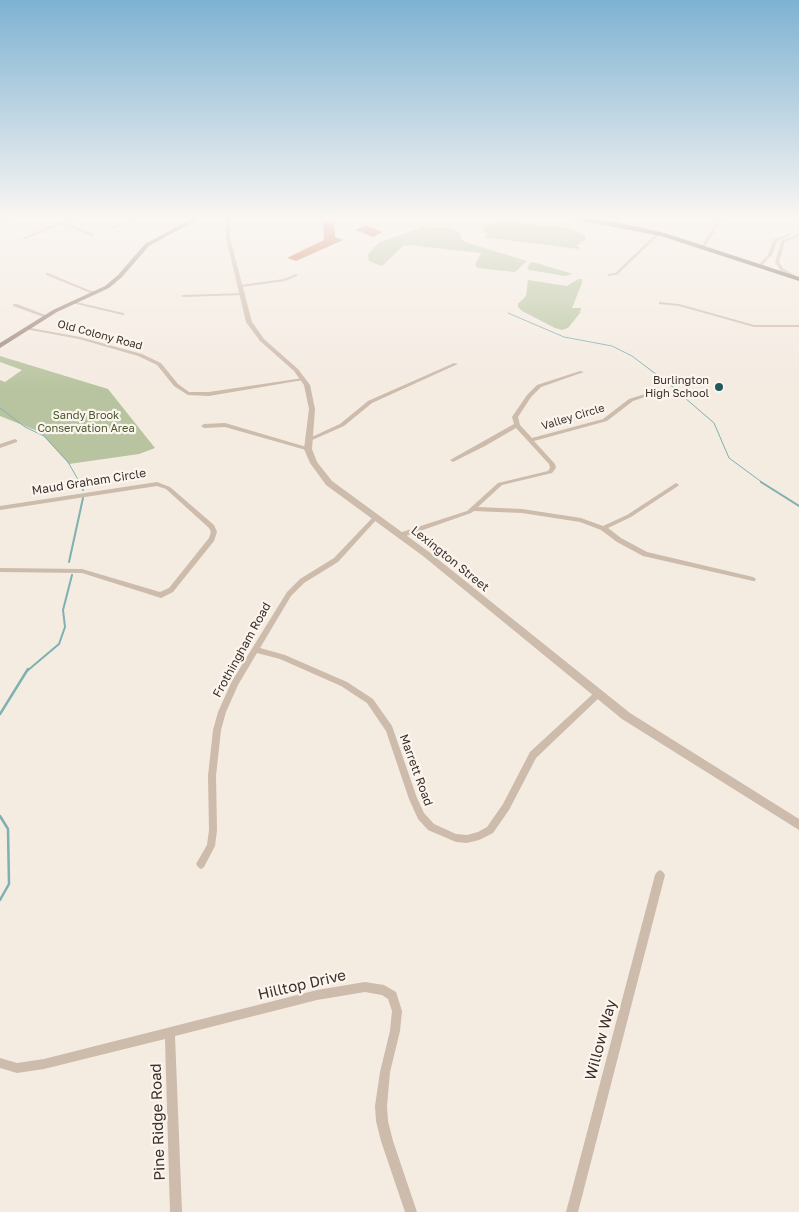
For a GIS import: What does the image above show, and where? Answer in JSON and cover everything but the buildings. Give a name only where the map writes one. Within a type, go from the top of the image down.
[{"type":"main road","points":[[0,346],[46,316],[113,282],[120,275]]},
{"type":"street","points":[[48,275],[94,293]]},
{"type":"street","points":[[238,275],[249,322],[255,331],[303,379],[309,391],[312,404],[308,445]]},
{"type":"street","points":[[182,296],[242,290],[296,276]]},
{"type":"street","points":[[74,302],[123,314]]},
{"type":"street","points":[[661,303],[678,305],[754,326],[799,326]]},
{"type":"street","points":[[15,305],[46,316]]},
{"type":"street","name":"Old Colony Road","points":[[27,328],[80,338],[140,355],[159,364],[181,390],[194,394],[214,393],[303,379]]},
{"type":"street","points":[[204,426],[212,424],[225,426],[308,445],[342,425],[370,402],[456,364]]},
{"type":"street","points":[[474,509],[500,484],[552,471],[552,464],[517,425],[516,415],[534,390],[547,382],[582,372]]},
{"type":"street","name":"Valley Circle","points":[[530,440],[604,420],[631,400],[645,396]]},
{"type":"street","points":[[453,460],[517,425]]},
{"type":"street","points":[[0,446],[15,441]]},
{"type":"street","name":"Lexington Street","points":[[308,445],[314,463],[329,483],[401,535],[626,716],[680,752],[799,825]]},
{"type":"street","name":"Maud Graham Circle","points":[[0,508],[157,484],[167,488],[212,527],[214,533],[171,590],[161,595],[82,571],[0,570]]},
{"type":"street","points":[[603,528],[629,516],[676,485]]},
{"type":"street","points":[[401,535],[474,509],[522,511],[566,518],[603,528],[618,540],[645,554],[753,579]]},
{"type":"street","name":"Frothingham Road","points":[[201,864],[210,846],[213,830],[212,776],[217,730],[229,696],[289,594],[302,581],[336,560],[376,517]]},
{"type":"street","name":"Marrett Road","points":[[255,649],[282,657],[344,684],[370,701],[381,714],[389,729],[413,800],[421,816],[430,827],[456,838],[473,838],[490,830],[506,807],[533,755],[598,694]]},
{"type":"street","name":"Willow Way","points":[[572,1212],[660,875]]},
{"type":"street","name":"Hilltop Drive","points":[[0,1063],[17,1068],[44,1064],[345,989],[376,988],[392,996],[397,1011],[395,1031],[385,1072],[381,1106],[382,1122],[386,1142],[411,1212]]},
{"type":"street","name":"Pine Ridge Road","points":[[170,1032],[176,1212]]},
{"type":"green space","points":[[578,279],[582,279],[582,283],[572,308],[581,308],[580,313],[568,328],[562,330],[555,328],[522,311],[518,307],[518,304],[526,296],[528,280],[567,286]]},
{"type":"green space","name":"Sandy Brook Conservation Area","points":[[0,356],[108,389],[155,448],[139,454],[69,464],[40,432],[0,416],[0,380],[5,382],[22,370],[0,362]]},
{"type":"waterway","points":[[508,313],[564,337],[612,346],[632,356],[673,387]]},
{"type":"waterway","points":[[677,391],[714,423],[729,458],[763,483]]},
{"type":"waterway","points":[[0,408],[25,427],[44,436],[68,462],[80,483]]},
{"type":"waterway","points":[[80,482],[83,490]]},
{"type":"waterway","points":[[761,482],[799,506]]},
{"type":"waterway","points":[[69,562],[83,498]]},
{"type":"waterway","points":[[27,671],[59,644],[65,627],[63,610],[72,575]]},
{"type":"waterway","points":[[0,714],[28,669]]},
{"type":"waterway","points":[[0,816],[8,829],[9,884],[0,900]]},
{"type":"place","name":"Burlington High School","points":[[719,387]]}]
